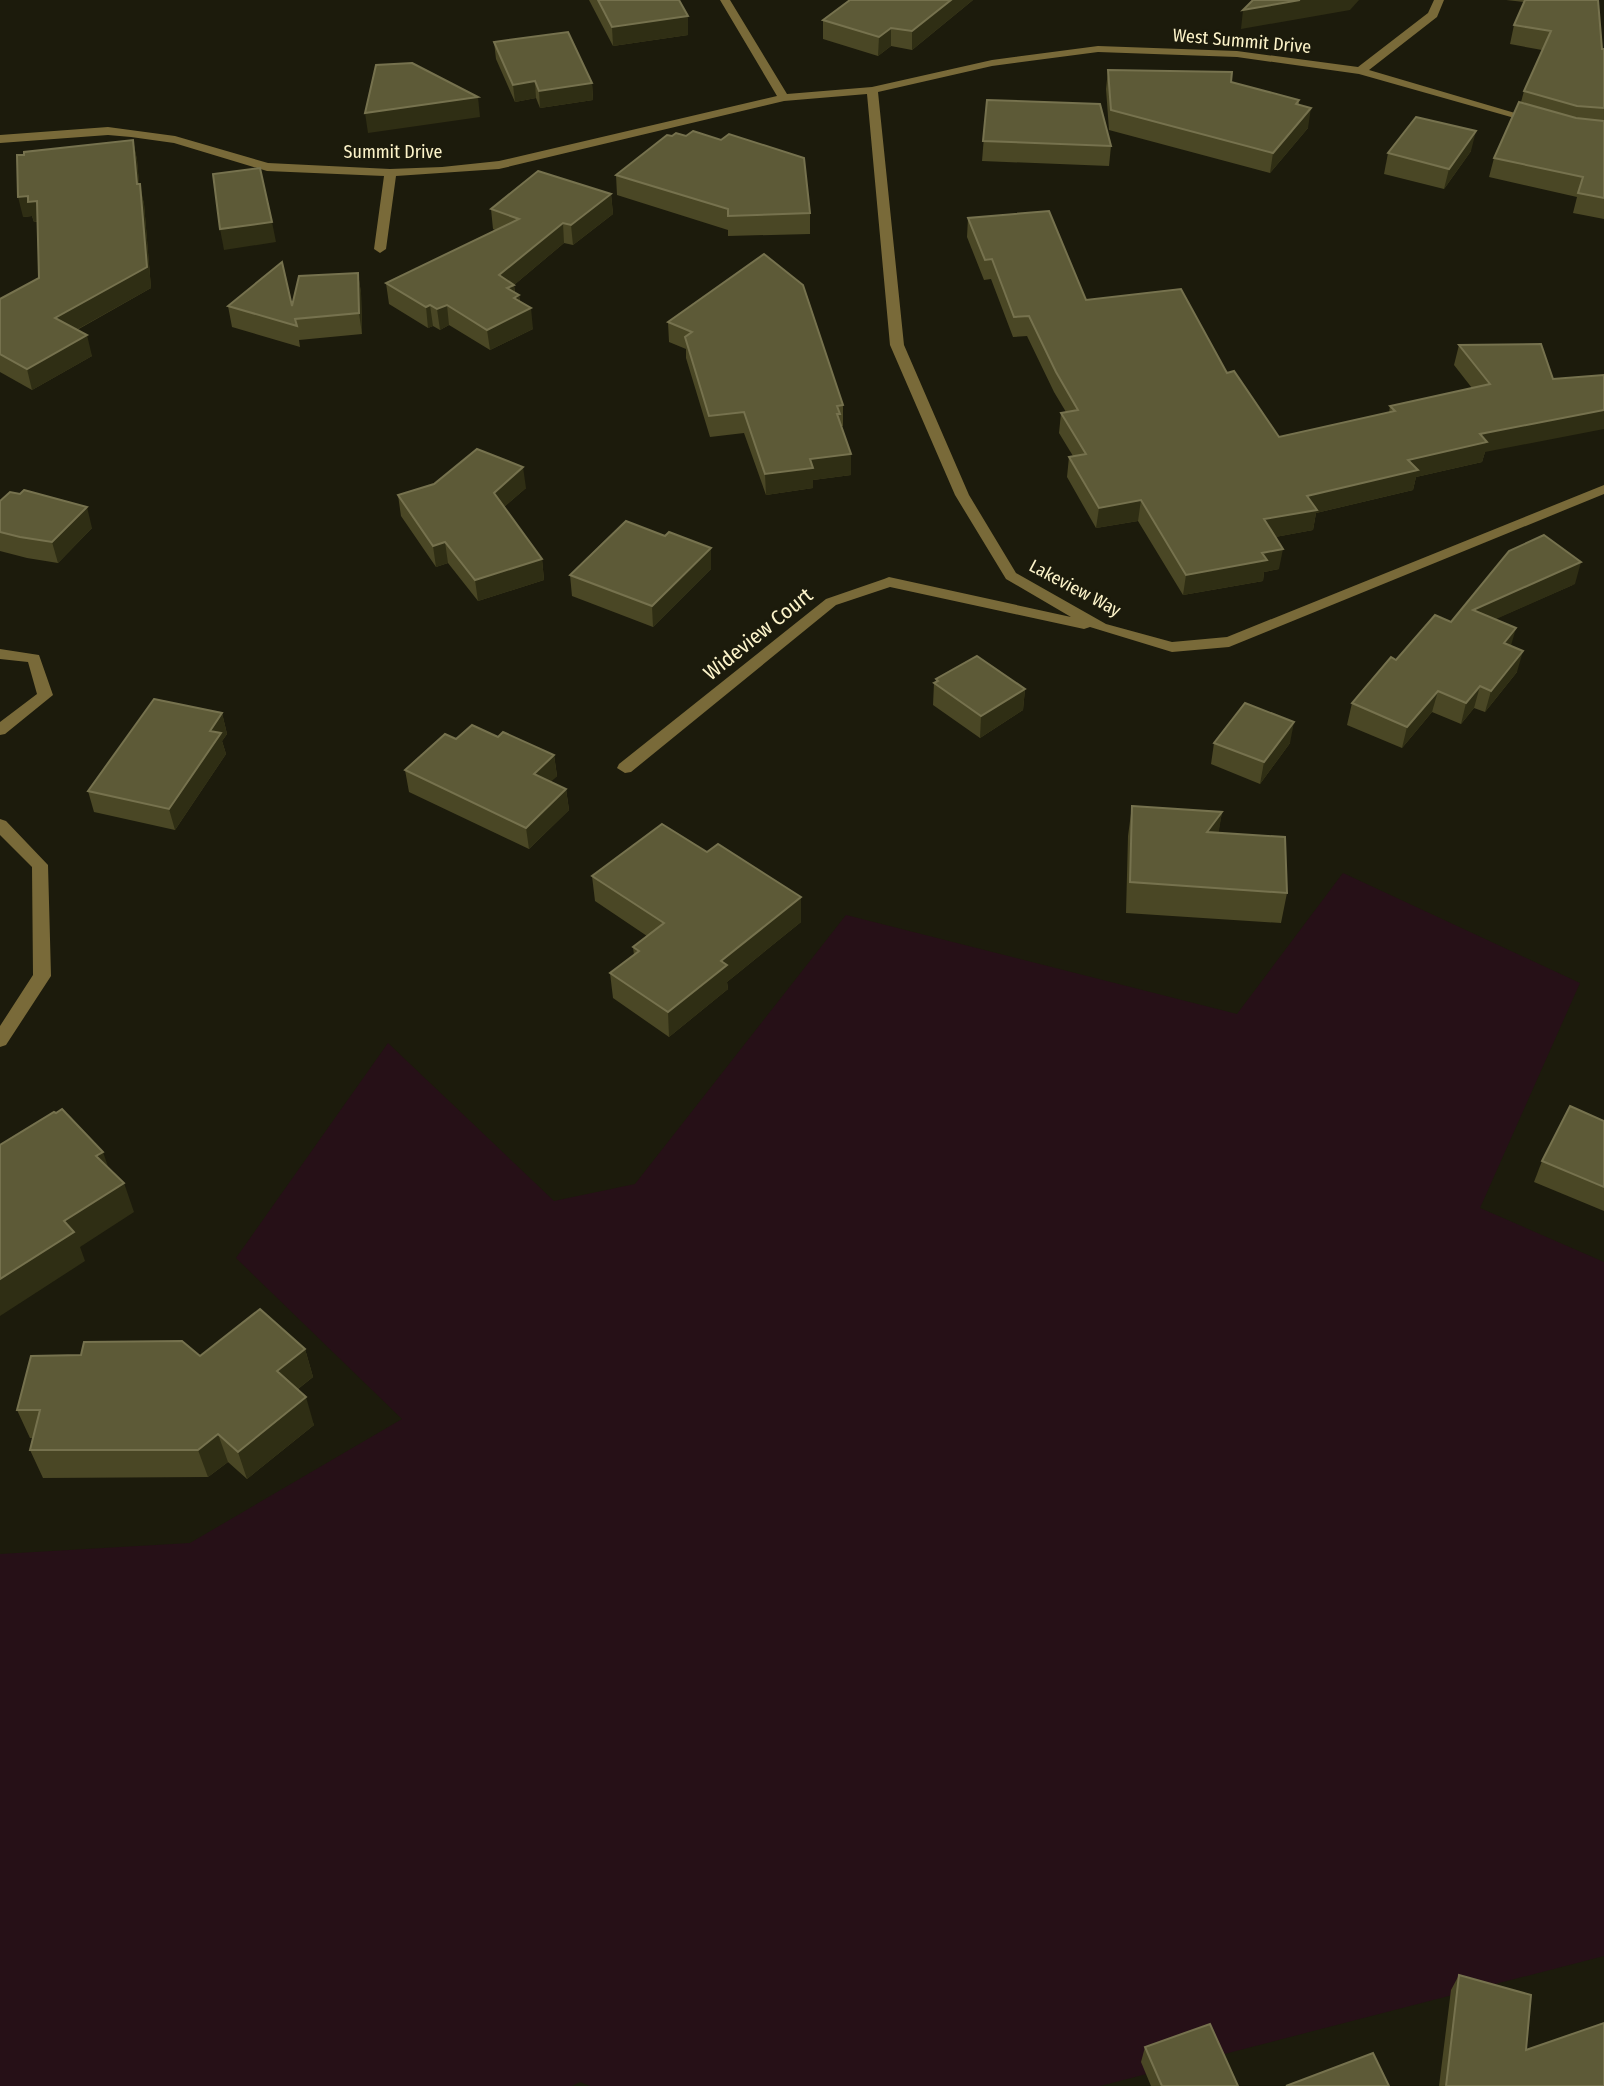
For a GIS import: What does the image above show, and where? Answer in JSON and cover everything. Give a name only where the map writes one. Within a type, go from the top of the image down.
[{"type":"street","points":[[724,0],[784,98]]},
{"type":"street","points":[[1360,71],[1433,15],[1439,0]]},
{"type":"street","name":"West Summit Drive","points":[[872,90],[992,63],[1098,49],[1237,54],[1360,71],[1544,123]]},
{"type":"street","name":"Summit Drive","points":[[0,139],[107,131],[131,133],[175,140],[267,167],[390,173],[499,165],[784,98],[872,90]]},
{"type":"street","name":"Lakeview Way","points":[[872,90],[897,345],[962,495],[1011,576],[1101,627],[1172,647],[1229,642],[1604,489]]},
{"type":"street","points":[[380,249],[390,173]]},
{"type":"street","name":"Wideview Court","points":[[625,768],[831,603],[889,582],[1101,627]]},
{"type":"street","points":[[0,654],[34,658],[45,695],[0,730]]},
{"type":"street","points":[[0,825],[40,865],[42,976],[0,1040]]},
{"type":"shaded area","points":[[1343,873],[1580,983],[1480,1208],[1604,1262],[1604,1956],[1100,2086],[590,2086],[580,2082],[572,2086],[0,2086],[0,1554],[190,1543],[402,1419],[236,1258],[388,1043],[554,1201],[635,1184],[846,915],[1237,1014]]},
{"type":"building","points":[[598,0],[679,0],[688,16],[612,27]]},
{"type":"building","points":[[850,0],[951,0],[912,31],[891,28],[879,37],[823,20]]},
{"type":"building","points":[[1253,0],[1300,0],[1243,10]]},
{"type":"building","points":[[1525,0],[1598,0],[1604,49],[1604,108],[1577,106],[1524,91],[1551,31],[1514,25]]},
{"type":"building","points":[[568,32],[592,83],[539,91],[535,81],[513,85],[494,42]]},
{"type":"building","points":[[412,63],[478,97],[365,113],[376,65]]},
{"type":"building","points":[[1108,70],[1232,72],[1231,82],[1299,100],[1296,104],[1311,108],[1273,153],[1111,110]]},
{"type":"building","points":[[987,100],[1100,104],[1111,146],[983,141]]},
{"type":"building","points":[[1519,102],[1576,118],[1604,121],[1604,198],[1578,193],[1583,177],[1494,158]]},
{"type":"building","points":[[1416,117],[1476,131],[1449,169],[1388,153]]},
{"type":"building","points":[[693,131],[721,140],[729,134],[804,158],[810,213],[728,216],[728,209],[616,175],[667,135],[676,133],[686,136]]},
{"type":"building","points":[[133,140],[137,184],[140,184],[147,267],[55,318],[87,335],[27,369],[0,354],[0,299],[39,278],[37,201],[28,202],[28,196],[18,197],[17,155]]},
{"type":"building","points":[[260,168],[272,222],[220,229],[213,174]]},
{"type":"building","points":[[538,171],[611,194],[571,225],[563,223],[499,275],[514,285],[507,288],[519,295],[514,298],[531,308],[487,330],[447,305],[437,309],[430,305],[426,307],[386,283],[519,219],[491,209]]},
{"type":"building","points":[[1049,211],[1086,300],[1181,289],[1227,373],[1234,371],[1279,437],[1395,411],[1390,406],[1490,384],[1459,345],[1541,344],[1553,379],[1604,375],[1604,410],[1480,434],[1487,442],[1408,460],[1418,470],[1307,496],[1317,510],[1264,519],[1283,549],[1262,553],[1267,560],[1186,575],[1141,500],[1099,508],[1069,457],[1086,454],[1061,413],[1078,410],[1029,316],[1014,317],[992,259],[985,260],[968,218]]},
{"type":"building","points":[[764,254],[803,285],[843,405],[837,406],[840,414],[837,414],[851,454],[810,459],[813,468],[765,474],[744,412],[709,416],[685,337],[692,332],[668,322]]},
{"type":"building","points":[[282,262],[292,306],[299,276],[358,273],[359,313],[295,319],[297,326],[228,306]]},
{"type":"building","points":[[477,449],[523,467],[494,493],[542,559],[475,580],[445,542],[433,546],[398,495],[434,484]]},
{"type":"building","points":[[24,490],[87,507],[52,542],[0,532],[0,501],[10,492],[20,494]]},
{"type":"building","points":[[626,521],[665,536],[669,532],[711,548],[652,606],[570,575]]},
{"type":"building","points":[[1544,535],[1581,562],[1473,610],[1516,628],[1504,643],[1523,651],[1491,691],[1480,686],[1466,703],[1438,691],[1407,727],[1352,703],[1391,657],[1396,660],[1435,615],[1451,622],[1509,551]]},
{"type":"building","points":[[977,656],[1025,689],[981,716],[934,683],[938,681],[936,679]]},
{"type":"building","points":[[154,699],[222,713],[210,731],[221,733],[169,809],[88,791]]},
{"type":"building","points":[[1245,703],[1294,722],[1264,762],[1214,743]]},
{"type":"building","points":[[472,725],[498,737],[503,732],[554,755],[534,774],[566,789],[526,828],[405,770],[445,734],[456,739]]},
{"type":"building","points":[[1132,806],[1222,812],[1207,832],[1285,837],[1287,893],[1130,882]]},
{"type":"building","points":[[662,824],[707,852],[718,844],[801,897],[721,961],[727,965],[668,1012],[610,973],[639,951],[633,947],[664,923],[592,876]]},
{"type":"building","points":[[1570,1106],[1604,1121],[1604,1187],[1542,1161]]},
{"type":"building","points":[[62,1109],[103,1152],[96,1156],[124,1183],[64,1221],[74,1232],[0,1279],[0,1145]]},
{"type":"building","points":[[260,1309],[305,1349],[277,1371],[306,1397],[238,1452],[218,1434],[198,1450],[30,1450],[40,1410],[17,1410],[31,1356],[81,1355],[84,1342],[182,1341],[200,1356]]},
{"type":"building","points":[[1459,1975],[1531,1995],[1526,2050],[1604,2023],[1604,2086],[1446,2086]]},
{"type":"building","points":[[1210,2024],[1238,2086],[1162,2086],[1145,2047]]},
{"type":"building","points":[[1373,2053],[1389,2086],[1286,2086]]}]
